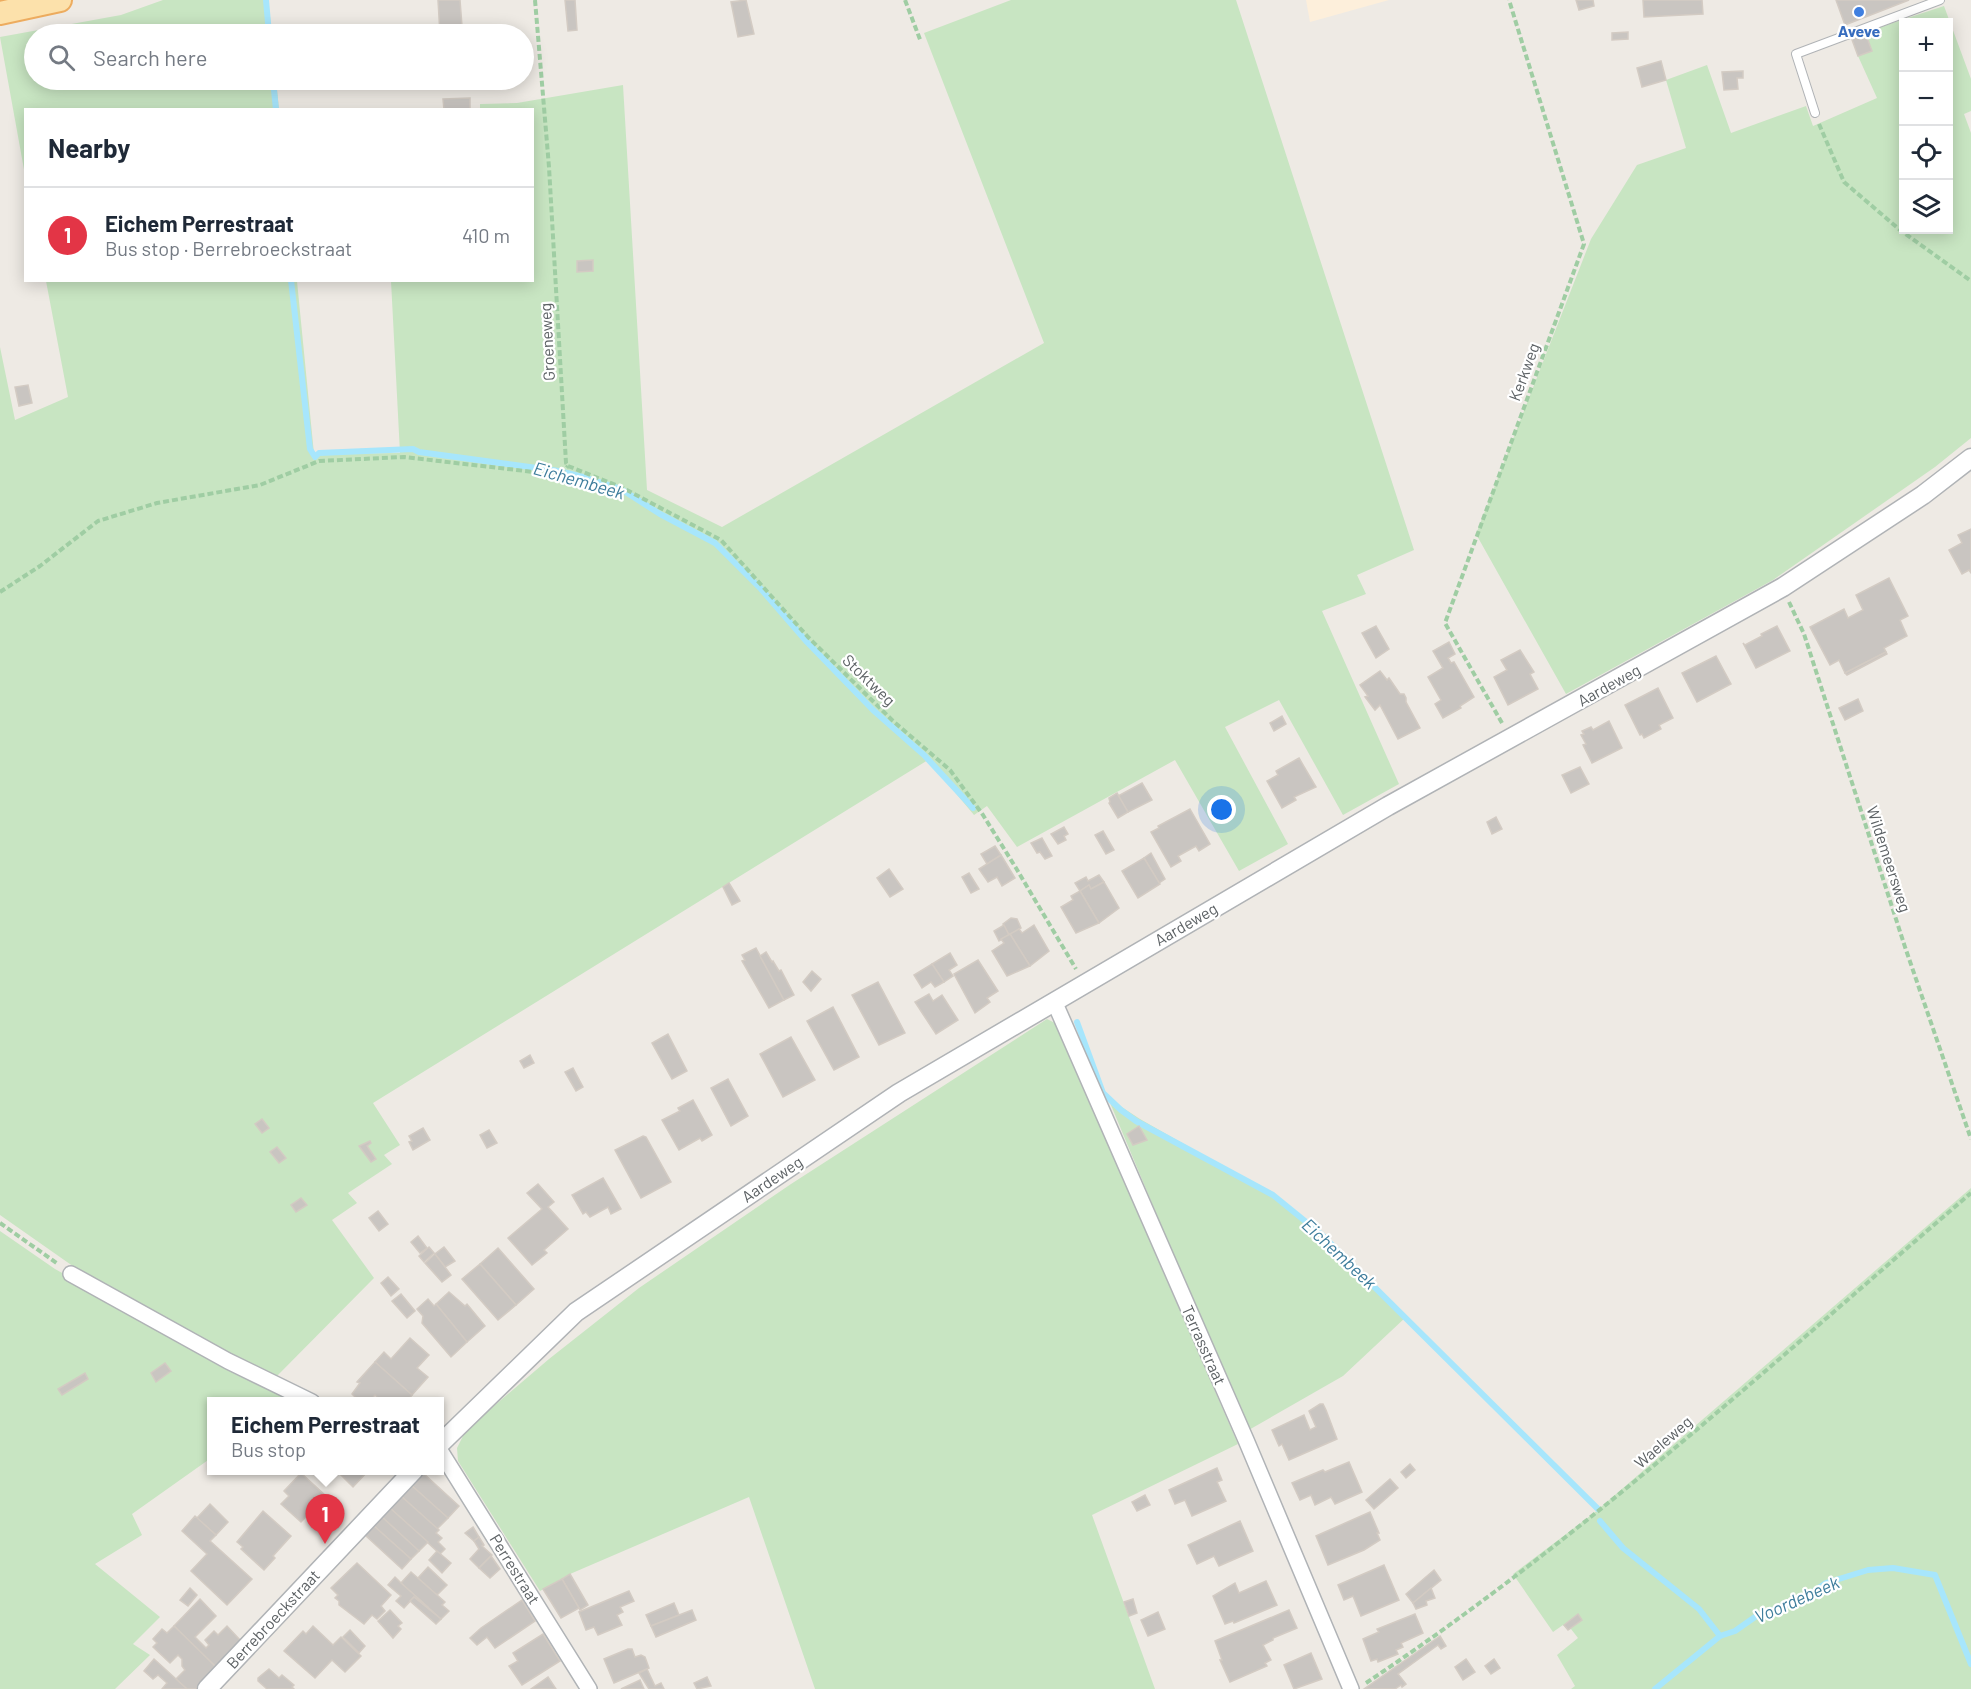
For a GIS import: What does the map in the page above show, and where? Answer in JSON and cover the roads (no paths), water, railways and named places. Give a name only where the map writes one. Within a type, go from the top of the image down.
[{"type":"main road","points":[[0,13],[49,1]]},
{"type":"street","name":"Aardeweg","points":[[444,1442],[576,1312],[899,1093],[1388,806],[1783,587],[1923,495],[1971,458]]},
{"type":"street","name":"Terrasstraat","points":[[1054,1001],[1356,1688]]},
{"type":"street","points":[[71,1274],[228,1361],[304,1397]]},
{"type":"street","name":"Perrestraat","points":[[444,1455],[589,1689]]},
{"type":"street","name":"Berrebroeckstraat","points":[[207,1689],[409,1475]]},
{"type":"lane","points":[[1815,113],[1796,54],[1940,0]]},
{"type":"waterway","name":"Eichembeek","points":[[266,0],[268,24]]},
{"type":"waterway","name":"Eichembeek","points":[[274,90],[276,108]]},
{"type":"waterway","name":"Eichembeek","points":[[291,282],[310,449],[315,457],[319,453],[413,449],[419,452],[559,471],[621,489],[660,514],[715,543],[761,589],[807,642],[873,710],[924,755],[973,808]]},
{"type":"waterway","name":"Eichembeek","points":[[1077,1022],[1103,1093],[1121,1110],[1136,1121],[1273,1195],[1321,1234],[1598,1509]]},
{"type":"waterway","name":"Eichembeek","points":[[1600,1521],[1623,1548],[1699,1609],[1720,1636]]},
{"type":"waterway","name":"Voordebeek","points":[[1655,1689],[1720,1636],[1735,1631],[1755,1617],[1804,1598],[1826,1583],[1868,1570],[1893,1568],[1935,1575],[1971,1664]]},
{"type":"place","name":"Aveve","points":[[1859,12]]},
{"type":"place","name":"Eichem Perrestraat","points":[[325,1544]]}]
